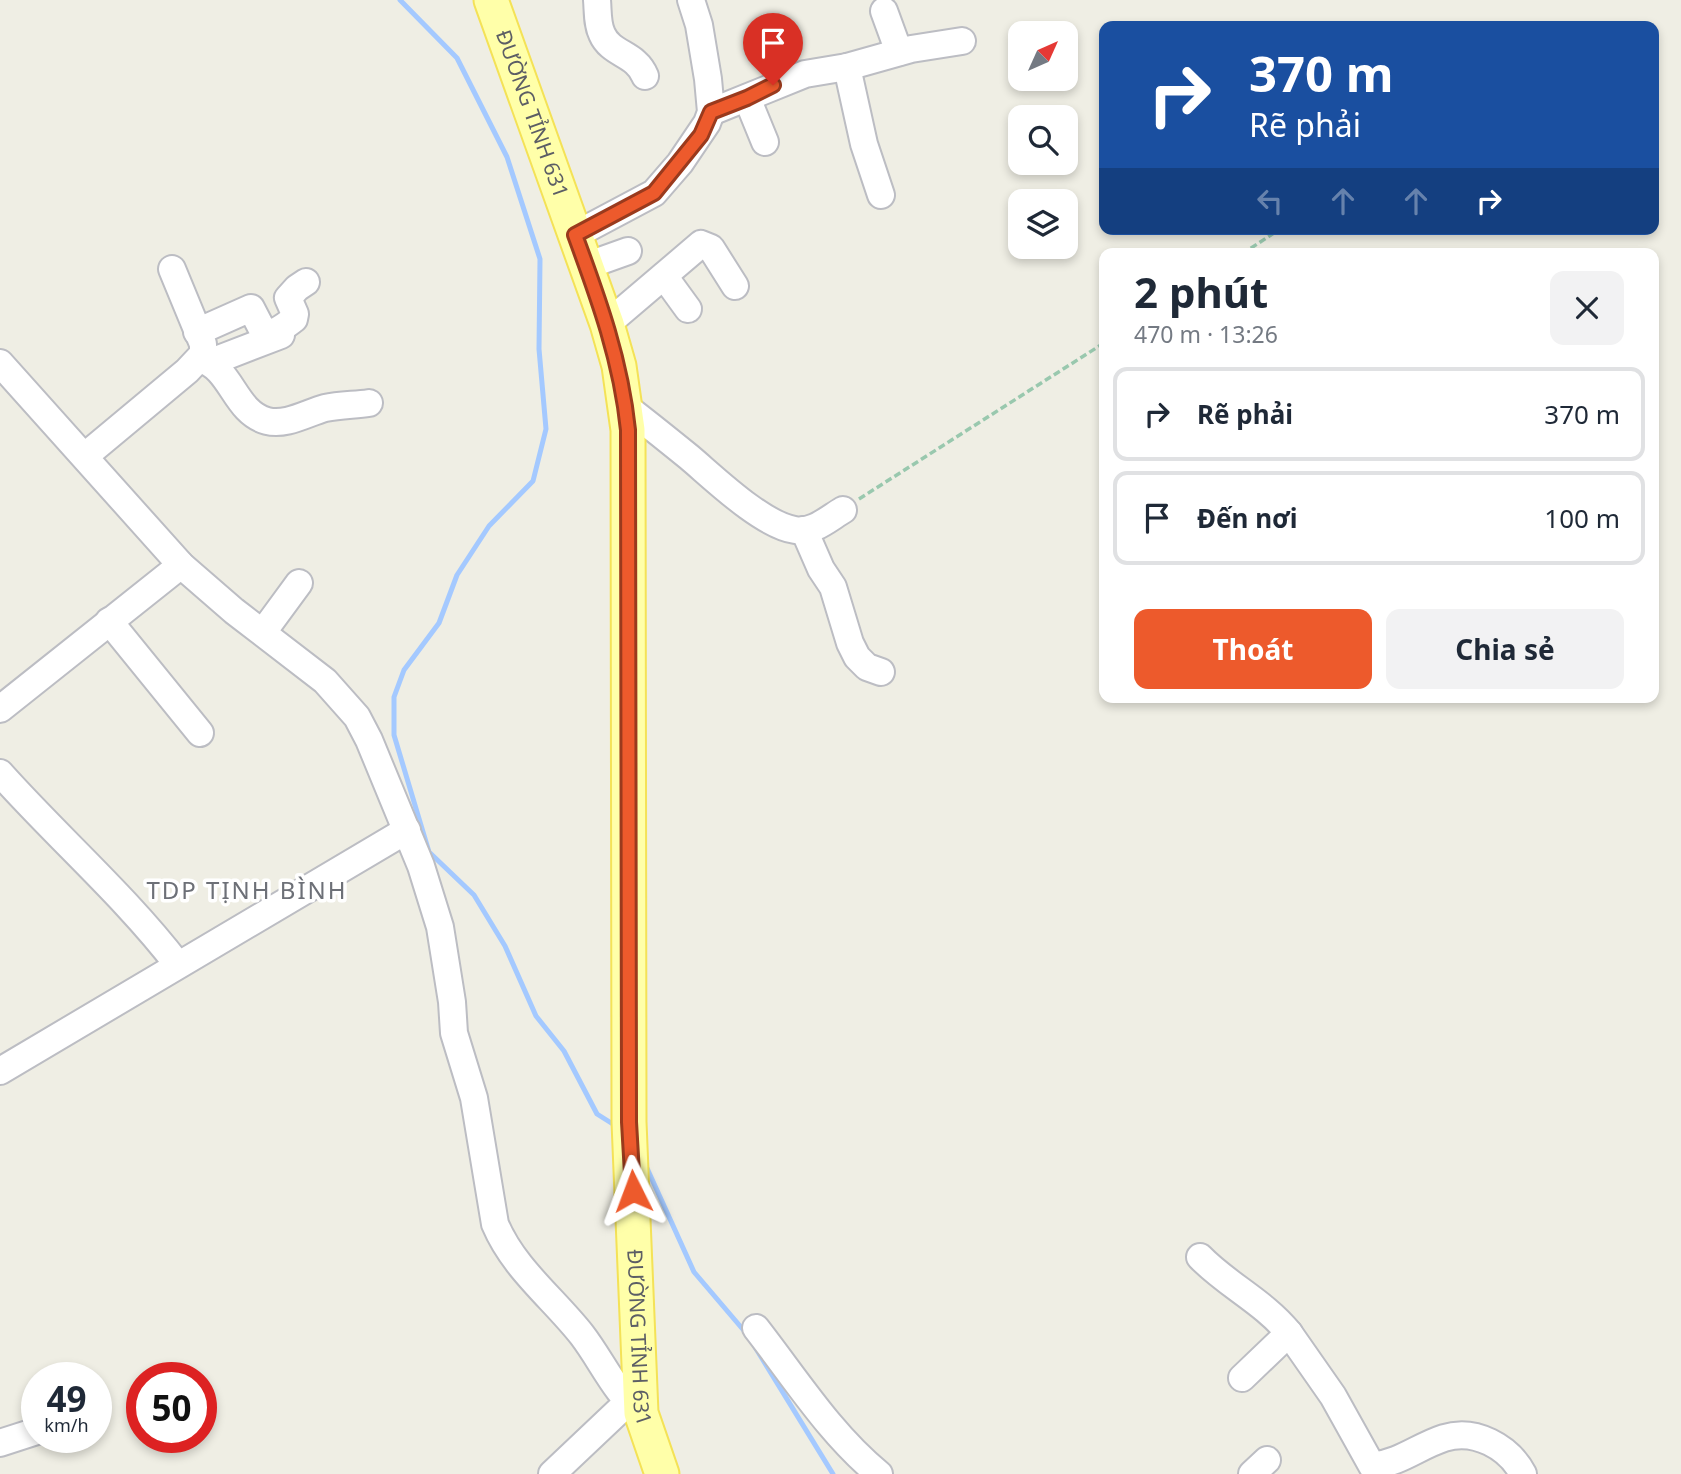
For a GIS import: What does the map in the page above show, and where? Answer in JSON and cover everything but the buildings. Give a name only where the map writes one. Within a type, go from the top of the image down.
[{"type":"main road","name":"ĐƯỜNG TỈNH 631","points":[[494,1],[607,324],[619,366],[627,431],[630,544],[629,1122],[633,1191],[622,1413],[662,1474]]},
{"type":"street","points":[[597,0],[603,37],[621,54],[636,60],[642,66],[645,76]]},
{"type":"street","points":[[575,235],[654,193],[701,135],[711,112],[706,60],[691,0]]},
{"type":"street","points":[[884,11],[899,52]]},
{"type":"street","points":[[711,112],[793,77],[847,67],[899,52],[962,41]]},
{"type":"street","points":[[847,67],[864,144],[881,195]]},
{"type":"street","points":[[747,98],[765,142]]},
{"type":"street","points":[[607,324],[697,246],[705,244],[711,248],[736,286]]},
{"type":"street","points":[[586,266],[628,251]]},
{"type":"street","points":[[172,270],[206,361],[219,369],[247,409],[266,421],[288,420],[323,409],[369,403]]},
{"type":"street","points":[[664,276],[688,309]]},
{"type":"street","points":[[197,332],[251,308],[264,332],[268,334],[279,329],[294,319],[295,314],[288,298],[296,288],[306,282]]},
{"type":"street","points":[[95,448],[206,361],[281,335]]},
{"type":"street","points":[[0,363],[95,448],[181,565],[234,611],[270,623],[357,717],[369,740],[421,866],[440,927],[454,1033],[474,1098],[495,1224],[513,1258],[571,1322],[622,1413],[552,1474]]},
{"type":"street","points":[[627,431],[785,527],[804,530],[820,525],[843,510]]},
{"type":"street","points":[[804,530],[821,569],[833,587],[857,657],[867,667],[881,672]]},
{"type":"street","points":[[0,709],[181,565]]},
{"type":"street","points":[[270,623],[299,583]]},
{"type":"street","points":[[109,621],[200,733]]},
{"type":"street","points":[[0,773],[44,822],[124,902],[178,965]]},
{"type":"street","points":[[0,1071],[407,830]]},
{"type":"street","points":[[1200,1257],[1225,1281],[1271,1313],[1289,1333],[1333,1396],[1367,1470],[1398,1461],[1443,1438],[1471,1437],[1503,1450],[1518,1464],[1523,1474]]},
{"type":"street","points":[[756,1328],[842,1438],[879,1474]]},
{"type":"street","points":[[1242,1378],[1289,1333]]},
{"type":"street","points":[[0,1443],[21,1436]]},
{"type":"path","points":[[1251,248],[1271,235]]},
{"type":"path","points":[[843,510],[1099,346]]},
{"type":"waterway","points":[[400,0],[457,58],[507,157],[540,259],[539,349],[546,429],[533,481],[489,526],[457,575],[439,623],[404,670],[394,697],[394,735],[429,852],[474,895],[505,946],[536,1016],[564,1051],[597,1114],[616,1126]]},
{"type":"waterway","points":[[646,1166],[694,1272],[746,1333]]},
{"type":"waterway","points":[[755,1347],[833,1474]]},
{"type":"district","name":"TDP TỊNH BÌNH","points":[[247,891]]},
{"type":"route","points":[[633,1191],[629,1122],[628,430],[619,366],[575,235],[654,193],[701,135],[711,112],[773,85]]}]
